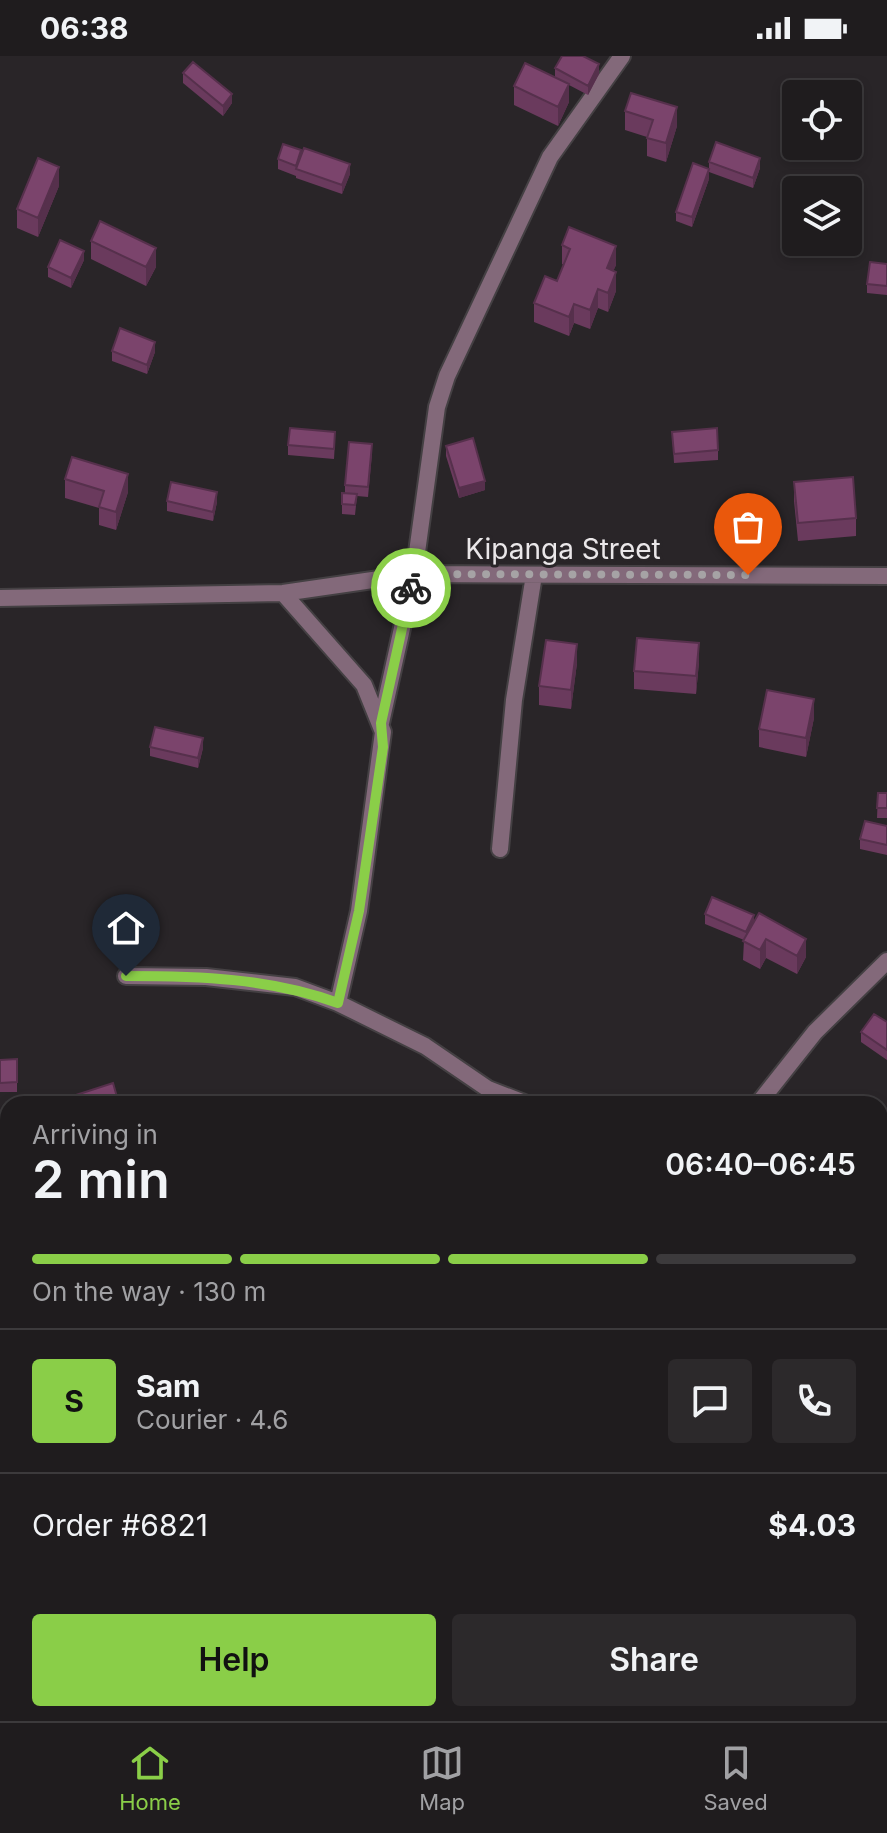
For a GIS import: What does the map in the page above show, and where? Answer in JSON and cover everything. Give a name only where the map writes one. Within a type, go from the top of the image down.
[{"type":"street","points":[[338,1003],[359,911],[383,747],[381,723],[414,574],[437,407],[447,376],[550,157],[622,56]]},
{"type":"street","name":"Kipanga Street","points":[[0,598],[283,593],[414,574],[887,576]]},
{"type":"street","points":[[500,849],[514,700],[534,575]]},
{"type":"street","points":[[283,593],[364,685],[381,723]]},
{"type":"street","points":[[764,1096],[815,1032],[887,961]]},
{"type":"street","points":[[126,976],[206,977],[295,987],[338,1003],[425,1046],[488,1089],[506,1096]]},
{"type":"building","points":[[562,56],[583,56],[599,64],[588,86],[555,68]]},
{"type":"building","points":[[193,62],[232,94],[223,106],[183,73]]},
{"type":"building","points":[[525,63],[569,84],[558,107],[514,86]]},
{"type":"building","points":[[631,93],[677,107],[666,143],[647,138],[653,120],[625,111]]},
{"type":"building","points":[[716,142],[760,158],[753,178],[709,162]]},
{"type":"building","points":[[283,144],[301,150],[296,166],[278,159]]},
{"type":"building","points":[[304,148],[350,164],[342,185],[296,169]]},
{"type":"building","points":[[38,158],[59,167],[38,218],[17,209]]},
{"type":"building","points":[[693,163],[709,169],[692,217],[676,212]]},
{"type":"building","points":[[100,221],[156,248],[146,267],[91,241]]},
{"type":"building","points":[[569,227],[616,246],[607,268],[616,272],[608,293],[598,289],[590,310],[574,304],[569,317],[534,303],[545,276],[557,281],[570,249],[562,245]]},
{"type":"building","points":[[60,240],[84,251],[71,278],[48,267]]},
{"type":"building","points":[[870,262],[887,264],[887,286],[867,284]]},
{"type":"building","points":[[120,328],[155,342],[147,365],[112,351]]},
{"type":"building","points":[[290,428],[335,432],[334,449],[288,445]]},
{"type":"building","points":[[717,428],[718,450],[674,454],[672,432]]},
{"type":"building","points":[[473,438],[485,481],[459,488],[446,446]]},
{"type":"building","points":[[349,442],[372,444],[368,487],[345,485]]},
{"type":"building","points":[[72,457],[128,474],[116,512],[99,507],[104,491],[65,479]]},
{"type":"building","points":[[853,477],[856,518],[798,523],[794,482]]},
{"type":"building","points":[[171,482],[217,492],[213,512],[167,501]]},
{"type":"building","points":[[342,493],[357,494],[355,505],[342,504]]},
{"type":"building","points":[[637,638],[699,643],[696,676],[634,671]]},
{"type":"building","points":[[546,640],[577,644],[571,690],[539,686]]},
{"type":"building","points":[[767,690],[814,699],[806,738],[759,729]]},
{"type":"building","points":[[155,727],[203,738],[198,758],[150,747]]},
{"type":"building","points":[[878,793],[887,793],[887,808],[877,808]]},
{"type":"building","points":[[865,821],[887,826],[887,845],[860,839]]},
{"type":"building","points":[[712,897],[754,915],[746,932],[705,914]]},
{"type":"building","points":[[759,913],[806,939],[797,956],[766,939],[760,950],[743,941]]},
{"type":"building","points":[[874,1014],[887,1022],[887,1050],[861,1032]]},
{"type":"building","points":[[17,1059],[17,1082],[0,1083],[0,1060]]},
{"type":"building","points":[[113,1083],[117,1096],[73,1096]]},
{"type":"way so far","points":[[411,588],[414,574],[748,575]]},
{"type":"route","points":[[126,976],[206,977],[295,987],[338,1003],[359,911],[375,807],[383,747],[381,723],[411,588]]}]
